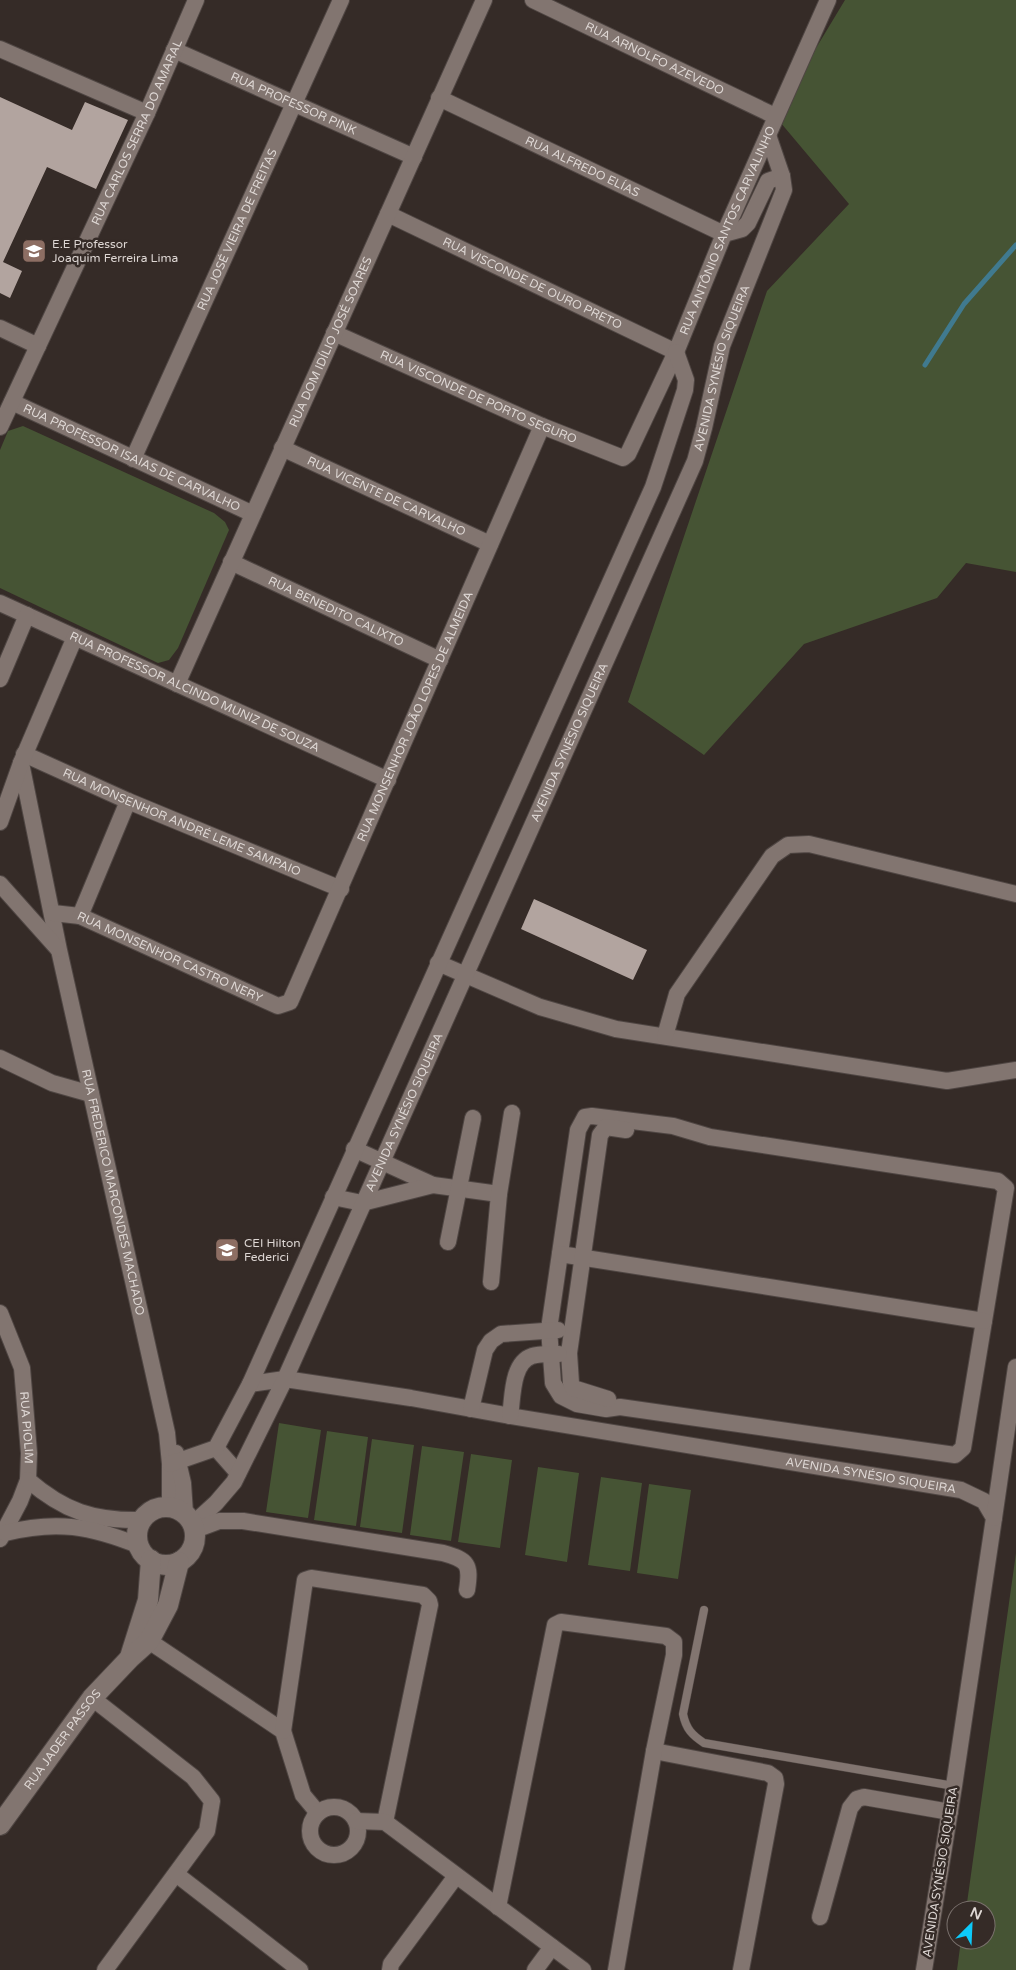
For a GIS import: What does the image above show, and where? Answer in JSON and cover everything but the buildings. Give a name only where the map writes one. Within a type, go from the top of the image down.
[{"type":"street","name":"RUA CARLOS SERRA DO AMARAL","points":[[0,427],[147,112],[196,0]]},
{"type":"street","name":"RUA JOSÉ VIEIRA DE FREITAS","points":[[133,459],[341,0]]},
{"type":"street","name":"RUA DOM IDÍLIO JOSÉ SOARES","points":[[177,684],[484,0]]},
{"type":"street","name":"RUA ARNOLFO AZEVEDO","points":[[533,0],[775,116]]},
{"type":"street","name":"RUA ANTÔNIO SANTOS CARVALINHO","points":[[623,458],[628,454],[676,352],[724,234],[828,0]]},
{"type":"street","points":[[0,49],[147,112]]},
{"type":"street","name":"RUA PROFESSOR PINK","points":[[174,50],[414,157]]},
{"type":"street","name":"RUA ALFREDO ELÍAS","points":[[440,98],[724,234]]},
{"type":"street","points":[[724,234],[742,229],[748,223],[768,181],[782,176],[768,135]]},
{"type":"street","name":"AVENIDA SYNÉSIO SIQUEIRA","points":[[185,1519],[216,1503],[238,1473],[285,1379],[695,461],[722,346],[782,197],[784,190],[782,176]]},
{"type":"street","name":"RUA VISCONDE DE OURO PRETO","points":[[388,214],[676,352]]},
{"type":"street","points":[[0,328],[38,346]]},
{"type":"street","name":"RUA VISCONDE DE PORTO SEGURO","points":[[334,333],[542,426],[623,458]]},
{"type":"street","points":[[175,1463],[216,1448],[250,1384],[653,487],[685,390],[686,380],[676,352]]},
{"type":"street","name":"RUA PROFESSOR ISAIAS DE CARVALHO","points":[[12,402],[253,514]]},
{"type":"street","name":"RUA MONSENHOR JOÃO LOPES DE ALMEIDA","points":[[285,1006],[290,1002],[341,889],[542,426]]},
{"type":"street","name":"RUA VICENTE DE CARVALHO","points":[[282,448],[490,544]]},
{"type":"street","name":"RUA BENEDITO CALIXTO","points":[[231,562],[440,660]]},
{"type":"street","name":"RUA PROFESSOR ALCINDO MUNIZ DE SOUZA","points":[[0,603],[388,780]]},
{"type":"street","points":[[0,679],[27,615]]},
{"type":"street","points":[[0,822],[23,758],[76,637]]},
{"type":"street","name":"RUA MONSENHOR ANDRÉ LEME SAMPAIO","points":[[23,758],[341,889]]},
{"type":"street","name":"RUA FREDERICO MARCONDES MACHADO","points":[[23,758],[59,950],[175,1463],[185,1519]]},
{"type":"street","points":[[80,916],[128,801]]},
{"type":"street","points":[[665,1036],[676,994],[772,856],[788,845],[809,844],[1016,894]]},
{"type":"street","name":"RUA FREDERICO MARCONDES MACHADO","points":[[0,884],[59,950]]},
{"type":"street","name":"RUA MONSENHOR CASTRO NERY","points":[[52,913],[80,916],[278,1006],[285,1006]]},
{"type":"street","points":[[438,963],[540,1007],[616,1029],[946,1081],[1016,1070]]},
{"type":"street","points":[[0,1058],[52,1083],[91,1094]]},
{"type":"street","points":[[491,1282],[499,1194],[512,1113]]},
{"type":"street","points":[[592,1116],[673,1126],[710,1137],[998,1181],[1006,1188],[963,1448],[955,1455],[620,1407],[606,1410],[577,1404],[561,1396],[553,1383],[549,1329],[578,1130],[584,1117],[592,1116]]},
{"type":"street","points":[[448,1242],[473,1118]]},
{"type":"street","points":[[620,1407],[608,1400],[574,1388],[570,1383],[569,1353],[571,1330],[602,1130],[606,1127],[678,1138],[710,1137]]},
{"type":"street","points":[[354,1149],[382,1160],[433,1185],[499,1194]]},
{"type":"street","points":[[333,1197],[362,1204],[433,1185]]},
{"type":"street","points":[[560,1254],[984,1321]]},
{"type":"street","name":"RUA PIOLIM","points":[[0,1313],[22,1368],[29,1453],[28,1480],[2,1536]]},
{"type":"street","points":[[472,1409],[485,1350],[491,1341],[501,1334],[549,1329],[571,1330]]},
{"type":"street","points":[[510,1416],[519,1367],[532,1356],[569,1353]]},
{"type":"street","points":[[994,1518],[1016,1367]]},
{"type":"street","name":"AVENIDA SYNÉSIO SIQUEIRA","points":[[250,1384],[285,1379],[961,1490],[984,1500],[994,1518],[950,1812],[924,1970]]},
{"type":"street","points":[[216,1448],[238,1473]]},
{"type":"street","points":[[28,1480],[43,1494],[78,1513],[118,1521],[142,1520]]},
{"type":"street","points":[[283,1731],[144,1637],[148,1600],[145,1553],[138,1537],[142,1520],[154,1510],[185,1519],[243,1521],[443,1554],[462,1560],[467,1564],[470,1572],[467,1590]]},
{"type":"street","points":[[2,1536],[31,1526],[54,1525],[76,1527],[101,1532],[145,1553],[160,1564],[179,1562],[185,1558],[194,1545],[185,1519]]},
{"type":"street","name":"RUA JADER PASSOS","points":[[0,1825],[92,1698],[130,1658],[168,1605],[179,1562]]},
{"type":"street","points":[[318,1813],[302,1795],[283,1731],[305,1580],[311,1578],[422,1595],[427,1598],[430,1605],[385,1822]]},
{"type":"street","points":[[498,1906],[555,1625],[561,1622],[666,1636],[674,1642],[674,1655],[654,1752],[616,1970]]},
{"type":"street","points":[[92,1698],[193,1777],[212,1801],[207,1831],[105,1970]]},
{"type":"street","points":[[654,1752],[768,1773],[775,1778],[776,1784],[741,1970]]},
{"type":"street","points":[[820,1917],[850,1808],[857,1799],[864,1797],[950,1812]]},
{"type":"street","points":[[333,1807],[344,1809],[356,1821],[358,1838],[347,1853],[331,1856],[319,1851],[310,1837],[311,1823],[318,1813],[333,1807]]},
{"type":"street","points":[[356,1821],[385,1822],[584,1970]]},
{"type":"street","points":[[176,1874],[300,1970]]},
{"type":"street","points":[[390,1970],[391,1964],[456,1876]]},
{"type":"street","points":[[535,1970],[552,1946]]},
{"type":"lane","points":[[704,1610],[683,1714],[686,1727],[694,1736],[704,1743],[954,1786]]},
{"type":"green space","points":[[845,0],[1016,0],[1016,572],[966,563],[937,598],[804,644],[704,755],[628,702],[767,291],[849,204],[775,116]]},
{"type":"green space","points":[[23,426],[214,513],[225,522],[229,530],[178,648],[169,660],[158,663],[0,588],[0,450],[8,431]]},
{"type":"green space","points":[[279,1423],[321,1430],[308,1518],[266,1512]]},
{"type":"green space","points":[[327,1431],[368,1437],[356,1526],[314,1520]]},
{"type":"green space","points":[[372,1439],[414,1445],[402,1533],[360,1527]]},
{"type":"green space","points":[[422,1446],[464,1452],[451,1541],[410,1535]]},
{"type":"green space","points":[[471,1454],[512,1460],[500,1548],[458,1542]]},
{"type":"green space","points":[[538,1467],[579,1473],[567,1562],[525,1555]]},
{"type":"green space","points":[[601,1477],[642,1483],[630,1571],[588,1565]]},
{"type":"green space","points":[[649,1484],[691,1490],[678,1579],[637,1573]]},
{"type":"green space","points":[[1016,1553],[1016,1970],[957,1970],[960,1950],[996,1950],[996,1900],[967,1900]]},
{"type":"waterway","points":[[925,365],[964,304],[1016,245]]},
{"type":"place","name":"E.E Professor Joaquim Ferreira Lima","points":[[34,251]]},
{"type":"place","name":"CEI Hilton Federici","points":[[227,1250]]}]
